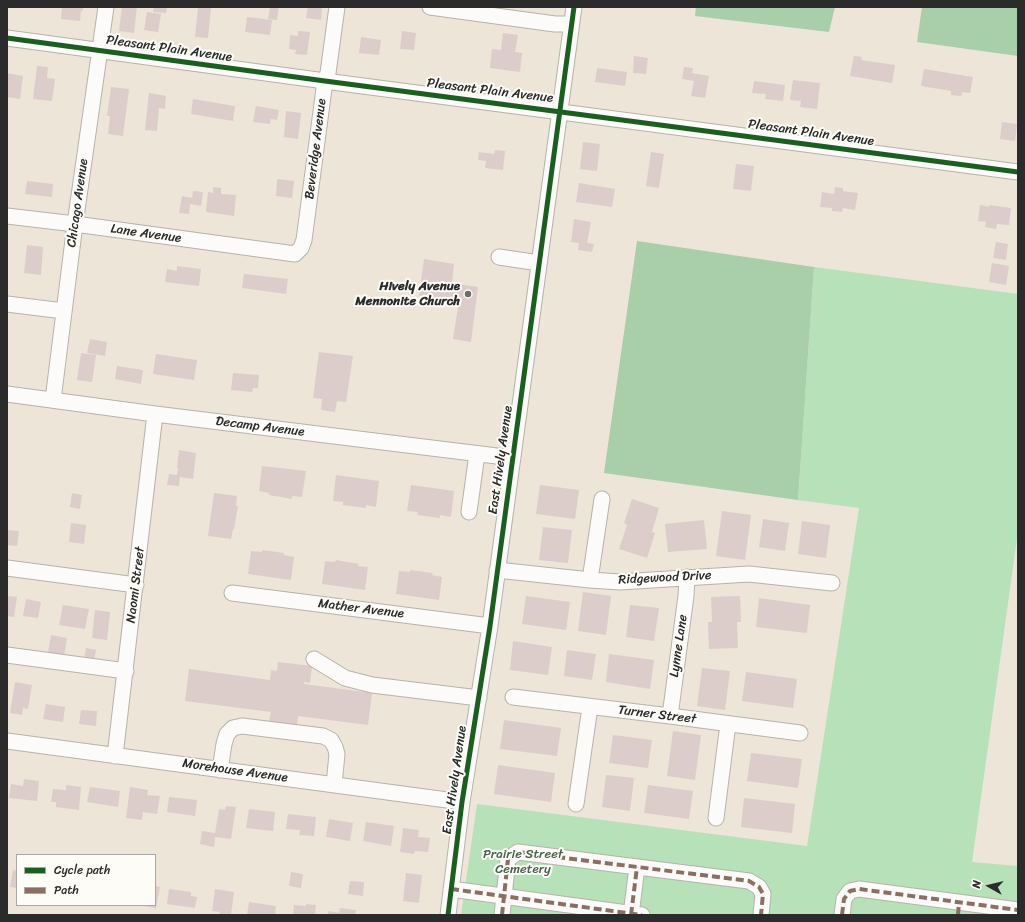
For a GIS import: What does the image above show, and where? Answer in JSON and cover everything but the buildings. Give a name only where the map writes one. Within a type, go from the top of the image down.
[{"type":"street","name":"Chicago Avenue","points":[[53,400],[75,224],[106,7]]},
{"type":"street","name":"Beveridge Avenue","points":[[285,253],[295,254],[301,248],[304,240],[325,81],[328,72],[337,7]]},
{"type":"street","points":[[430,7],[555,24],[572,24]]},
{"type":"street","name":"East Hively Avenue","points":[[448,915],[462,802],[498,570],[574,7]]},
{"type":"street","name":"Pleasant Plain Avenue","points":[[7,38],[1018,172]]},
{"type":"street","name":"Lane Avenue","points":[[7,216],[285,253]]},
{"type":"street","points":[[499,257],[539,263]]},
{"type":"street","points":[[7,304],[64,311]]},
{"type":"street","name":"Decamp Avenue","points":[[7,394],[513,458]]},
{"type":"street","name":"Naomi Street","points":[[116,756],[156,414]]},
{"type":"street","points":[[469,512],[477,454]]},
{"type":"street","points":[[590,580],[602,498]]},
{"type":"street","points":[[7,568],[136,585]]},
{"type":"street","name":"Ridgewood Drive","points":[[498,570],[620,582],[749,574],[832,583]]},
{"type":"street","name":"Lynne Lane","points":[[670,716],[686,596],[686,577]]},
{"type":"street","name":"Mather Avenue","points":[[232,593],[490,626]]},
{"type":"street","points":[[7,655],[126,671]]},
{"type":"street","points":[[314,659],[345,678],[372,684],[479,698]]},
{"type":"street","name":"Turner Street","points":[[513,697],[800,733]]},
{"type":"street","points":[[576,804],[590,707]]},
{"type":"street","points":[[716,818],[728,724]]},
{"type":"street","points":[[220,770],[224,744],[228,734],[233,728],[242,726],[323,736],[331,740],[337,754],[334,785]]},
{"type":"street","name":"Morehouse Avenue","points":[[7,741],[462,802]]},
{"type":"street","points":[[502,915],[508,859],[518,852],[749,881],[759,887],[764,894],[761,915]]},
{"type":"street","points":[[451,890],[635,915],[637,867]]},
{"type":"street","points":[[842,915],[844,899],[850,891],[859,889],[959,909],[1018,910]]},
{"type":"green space","points":[[696,7],[835,7],[829,32],[695,16]]},
{"type":"green space","points":[[922,7],[1018,7],[1018,56],[917,42]]},
{"type":"green space","points":[[637,241],[814,267],[798,500],[604,473]]},
{"type":"green space","name":"Prairie Street Cemetery","points":[[814,267],[1018,294],[1018,531],[972,862],[1018,866],[1018,915],[461,915],[477,804],[807,846],[859,508],[798,500]]},
{"type":"marked path","points":[[502,915],[508,859],[518,852],[749,881],[759,887],[763,894],[761,915]]},
{"type":"marked path","points":[[631,915],[637,867]]},
{"type":"marked path","points":[[451,889],[642,915]]},
{"type":"marked path","points":[[842,915],[844,899],[850,891],[859,889],[1018,910]]},
{"type":"marked path","points":[[958,915],[959,902]]},
{"type":"cycle path","points":[[448,915],[462,802],[490,626],[574,7]]},
{"type":"cycle path","points":[[7,38],[1018,172]]},
{"type":"place","name":"Hively Avenue Mennonite Church","points":[[468,294]]}]
